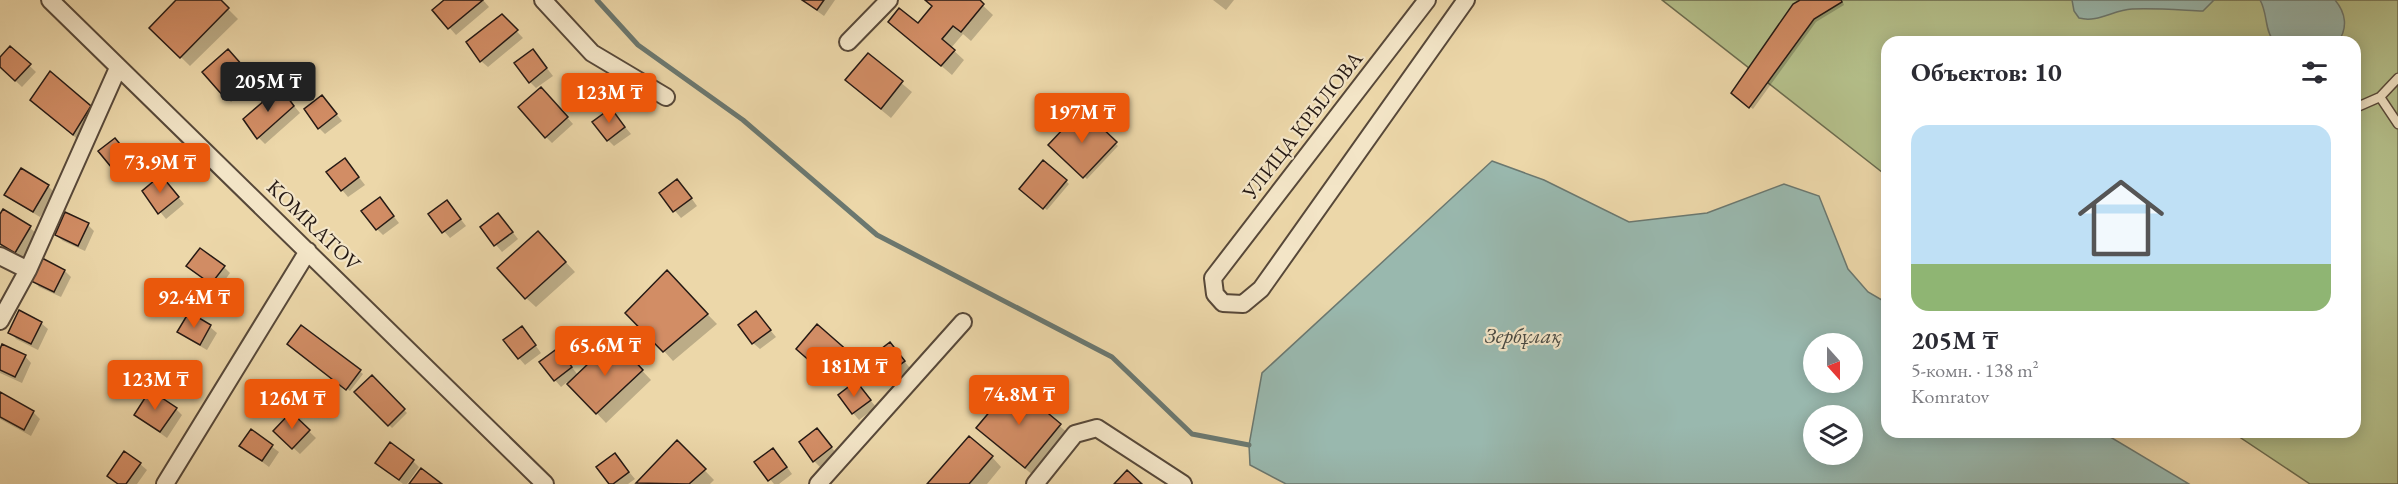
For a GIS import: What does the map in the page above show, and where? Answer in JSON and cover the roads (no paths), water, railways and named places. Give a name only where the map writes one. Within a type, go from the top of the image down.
[{"type":"street","name":"KOMRATOV","points":[[50,0],[545,484]]},
{"type":"street","points":[[543,0],[592,53],[666,97]]},
{"type":"street","points":[[848,42],[889,0]]},
{"type":"street","name":"УЛИЦА КРЫЛОВА","points":[[1427,0],[1213,278],[1215,294],[1223,303],[1243,304],[1261,289],[1466,0]]},
{"type":"street","points":[[0,321],[28,270],[118,68]]},
{"type":"street","points":[[165,484],[308,251]]},
{"type":"street","points":[[0,256],[28,270]]},
{"type":"street","points":[[818,484],[963,322]]},
{"type":"street","points":[[1035,484],[1074,434],[1097,428],[1183,484]]},
{"type":"lane","points":[[2361,105],[2380,97],[2398,78]]},
{"type":"lane","points":[[2380,97],[2398,124]]},
{"type":"water","points":[[2072,0],[2214,0],[2203,11],[2132,9],[2086,19],[2079,18],[2074,11]]},
{"type":"water","points":[[2260,0],[2335,0],[2342,10],[2343,31],[2341,36],[2271,36]]},
{"type":"water","name":"Зербұлақ","points":[[1492,161],[1544,180],[1629,222],[1707,213],[1784,184],[1819,196],[1848,269],[1868,292],[1881,300],[1881,438],[2112,438],[2189,484],[1286,484],[1250,465],[1249,445],[1262,373]]},
{"type":"waterway","points":[[597,0],[638,45],[743,120],[877,235],[1112,357],[1192,434],[1249,445]]}]
